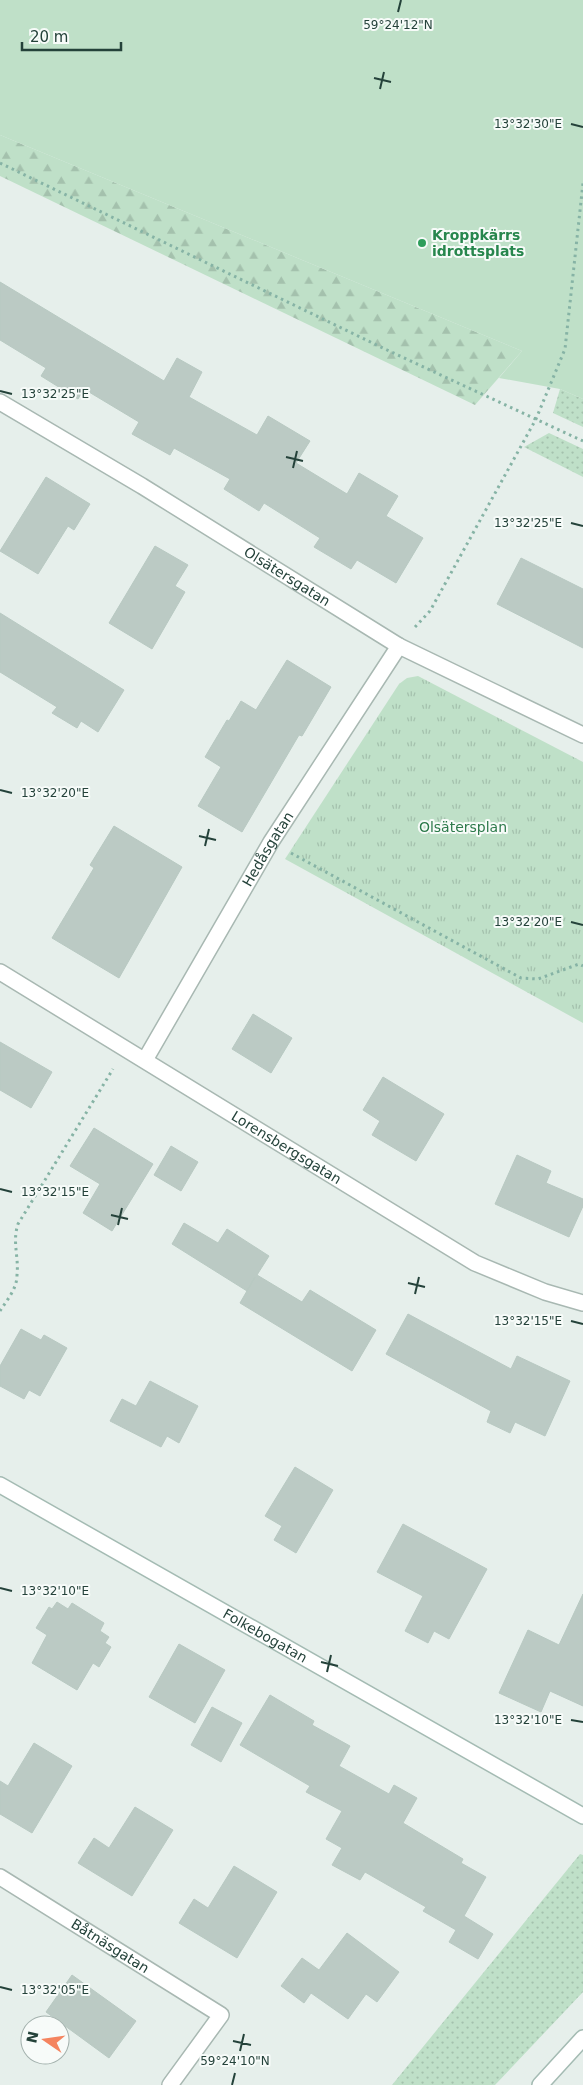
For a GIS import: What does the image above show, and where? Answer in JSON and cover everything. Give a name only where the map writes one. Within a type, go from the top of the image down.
[{"type":"street","name":"Olsätersgatan","points":[[0,402],[399,646],[583,735]]},
{"type":"street","name":"Hedåsgatan","points":[[146,1060],[270,842],[399,646]]},
{"type":"street","name":"Lorensbergsgatan","points":[[0,972],[475,1263],[545,1292],[583,1303]]},
{"type":"street","name":"Folkebogatan","points":[[0,1485],[583,1816]]},
{"type":"street","name":"Båtnäsgatan","points":[[0,1877],[221,2015],[170,2085]]},
{"type":"street","points":[[540,2085],[583,2038]]},
{"type":"path","points":[[0,163],[387,350],[583,441]]},
{"type":"path","points":[[399,646],[430,611],[536,419],[565,349],[583,183]]},
{"type":"path","points":[[270,842],[521,978],[538,979],[579,964],[583,966]]},
{"type":"path","points":[[0,1311],[15,1286],[17,1275],[14,1241],[18,1224],[125,1050]]},
{"type":"green space","name":"Kroppkärrs idrottsplats","points":[[0,0],[583,0],[583,399],[560,389],[499,378],[522,351],[0,135]]},
{"type":"green space","points":[[0,135],[522,351],[475,405],[0,176]]},
{"type":"green space","points":[[560,389],[583,399],[583,427],[553,413]]},
{"type":"green space","points":[[549,433],[583,449],[583,477],[524,447]]},
{"type":"green space","name":"Olsätersplan","points":[[418,676],[583,762],[583,1023],[285,859],[399,684],[407,678]]},
{"type":"green space","points":[[580,1854],[583,1855],[583,1992],[495,2085],[392,2085]]},
{"type":"building","points":[[0,282],[164,381],[177,358],[202,372],[189,397],[257,435],[268,416],[310,441],[296,463],[347,494],[359,473],[398,496],[386,516],[423,538],[396,583],[357,560],[351,569],[314,547],[320,538],[264,503],[259,511],[224,489],[230,479],[174,448],[170,455],[132,434],[139,422],[84,389],[78,399],[41,376],[46,368],[0,340]]},
{"type":"building","points":[[46,477],[90,504],[74,530],[68,526],[38,574],[0,551]]},
{"type":"building","points":[[155,546],[188,565],[175,586],[185,592],[152,649],[109,623]]},
{"type":"building","points":[[521,558],[583,589],[583,648],[497,604]]},
{"type":"building","points":[[0,613],[124,690],[98,732],[81,721],[77,728],[52,713],[57,707],[0,672]]},
{"type":"building","points":[[287,660],[331,687],[302,736],[299,735],[242,832],[198,806],[221,767],[205,757],[227,720],[229,721],[241,701],[256,710]]},
{"type":"building","points":[[114,826],[182,867],[119,978],[52,938],[94,868],[90,865]]},
{"type":"building","points":[[253,1014],[292,1038],[271,1073],[232,1049]]},
{"type":"building","points":[[0,1042],[52,1072],[31,1108],[0,1090]]},
{"type":"building","points":[[383,1077],[444,1114],[416,1161],[372,1135],[380,1121],[363,1110]]},
{"type":"building","points":[[94,1128],[153,1164],[112,1231],[83,1213],[100,1184],[70,1166]]},
{"type":"building","points":[[171,1146],[198,1162],[181,1191],[154,1175]]},
{"type":"building","points":[[517,1155],[551,1171],[546,1183],[583,1199],[583,1206],[569,1237],[495,1204]]},
{"type":"building","points":[[184,1223],[218,1243],[227,1229],[269,1256],[257,1275],[302,1302],[310,1290],[376,1330],[352,1371],[240,1303],[247,1291],[172,1244]]},
{"type":"building","points":[[408,1314],[511,1369],[517,1356],[570,1381],[545,1436],[515,1422],[510,1433],[487,1422],[491,1411],[386,1354]]},
{"type":"building","points":[[21,1329],[41,1340],[44,1335],[67,1348],[40,1396],[29,1390],[24,1399],[0,1386],[0,1366]]},
{"type":"building","points":[[150,1381],[198,1406],[179,1443],[167,1436],[161,1447],[110,1421],[122,1399],[136,1406]]},
{"type":"building","points":[[295,1467],[333,1490],[296,1553],[274,1540],[282,1526],[265,1516]]},
{"type":"building","points":[[403,1524],[487,1569],[449,1639],[434,1631],[428,1643],[405,1631],[423,1596],[377,1572]]},
{"type":"building","points":[[583,1594],[583,1706],[550,1691],[541,1712],[499,1693],[528,1630],[559,1645]]},
{"type":"building","points":[[57,1602],[68,1609],[72,1603],[104,1623],[100,1631],[109,1637],[105,1643],[111,1647],[99,1667],[93,1663],[77,1690],[32,1663],[47,1635],[36,1628],[49,1607],[52,1609]]},
{"type":"building","points":[[179,1644],[225,1670],[195,1723],[149,1697]]},
{"type":"building","points":[[270,1695],[314,1721],[312,1725],[350,1746],[339,1766],[389,1794],[394,1785],[417,1798],[403,1823],[463,1859],[461,1863],[486,1877],[464,1916],[493,1934],[478,1959],[449,1942],[456,1930],[423,1911],[426,1907],[365,1872],[360,1880],[332,1865],[342,1848],[326,1839],[342,1811],[306,1792],[310,1786],[240,1745]]},
{"type":"building","points":[[212,1707],[242,1723],[221,1762],[191,1745]]},
{"type":"building","points":[[34,1743],[72,1766],[32,1833],[0,1814],[0,1781],[8,1786]]},
{"type":"building","points":[[135,1807],[173,1830],[132,1896],[78,1863],[94,1838],[109,1848]]},
{"type":"building","points":[[234,1866],[277,1892],[237,1958],[179,1923],[194,1899],[208,1908]]},
{"type":"building","points":[[347,1933],[399,1972],[377,2002],[366,1994],[348,2019],[311,1993],[304,2003],[281,1986],[302,1958],[319,1970]]},
{"type":"building","points":[[72,1975],[136,2021],[109,2058],[70,2030],[70,2015],[50,2015],[46,2012]]},
{"type":"place","name":"Kroppkärrs idrottsplats","points":[[422,243]]}]
